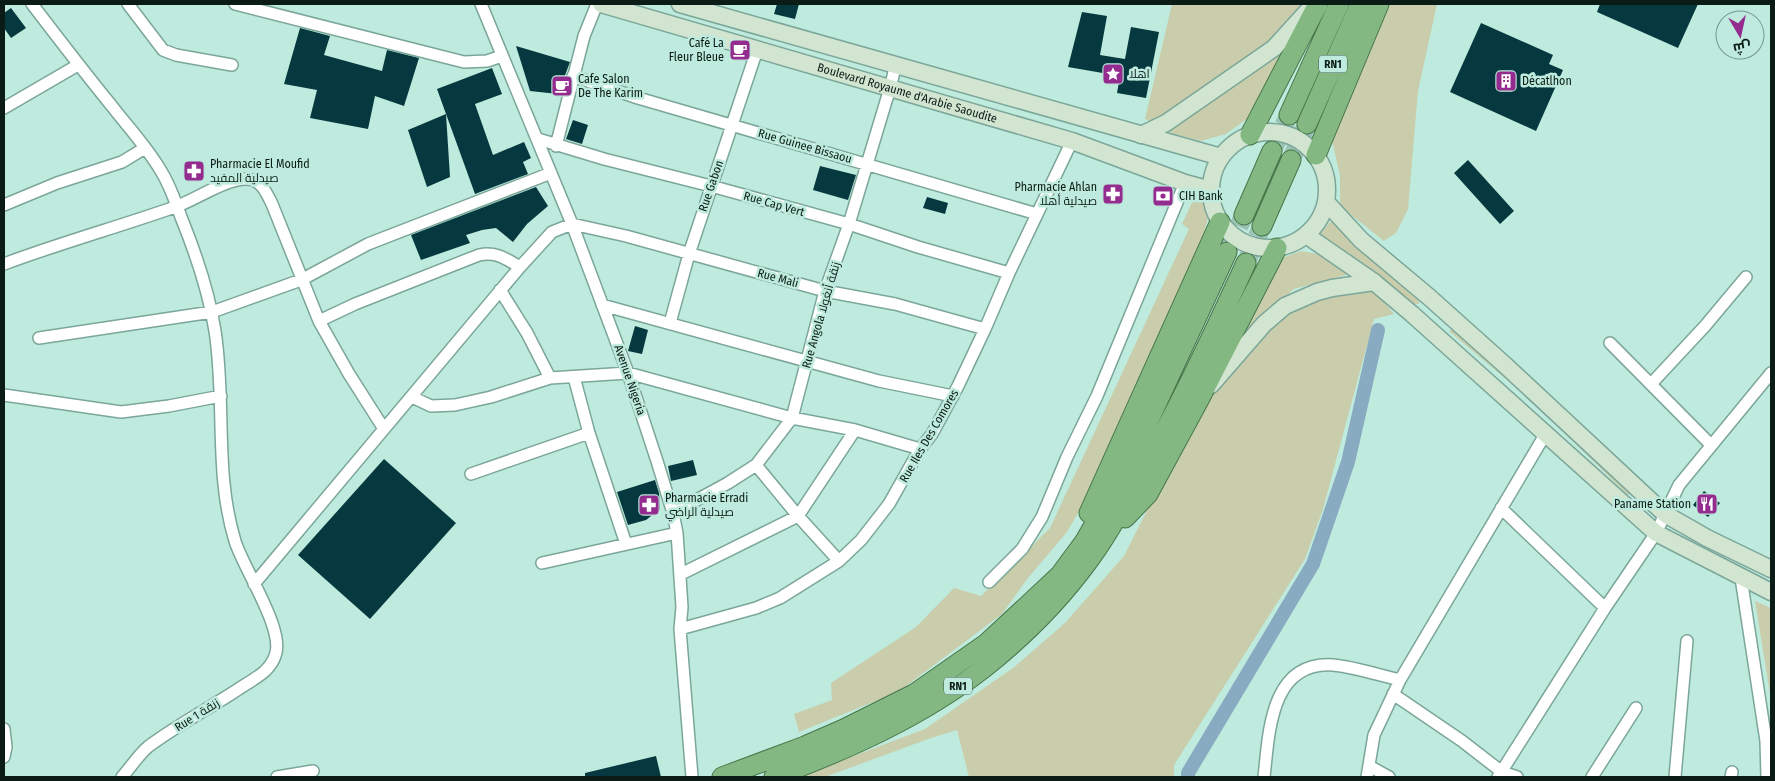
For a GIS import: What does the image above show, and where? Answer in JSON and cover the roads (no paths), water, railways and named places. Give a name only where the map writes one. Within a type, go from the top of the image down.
[{"type":"highway","points":[[1250,135],[1318,4]]},
{"type":"highway","name":"RN1","points":[[1289,115],[1339,4]]},
{"type":"highway","name":"RN1","points":[[1307,124],[1360,4]]},
{"type":"highway","points":[[1316,155],[1379,4]]},
{"type":"highway","points":[[1244,215],[1272,151]]},
{"type":"highway","points":[[1262,226],[1291,160]]},
{"type":"highway","points":[[1060,576],[1220,222]]},
{"type":"highway","points":[[1103,541],[1148,494],[1277,248]]},
{"type":"highway","name":"RN1","points":[[722,777],[820,740],[914,694],[986,643],[1060,576],[1085,541],[1129,463],[1227,252]]},
{"type":"highway","name":"RN1","points":[[774,777],[837,753],[930,704],[975,674],[1027,631],[1070,585],[1103,541],[1168,428],[1246,262]]},
{"type":"main road","name":"Boulevard Royaume d'Arabie Saoudite","points":[[599,4],[1072,141],[1185,183],[1211,190]]},
{"type":"main road","name":"Boulevard Royaume d'Arabie Saoudite","points":[[680,4],[1221,157]]},
{"type":"main road","points":[[1141,134],[1166,123],[1274,48],[1314,4]]},
{"type":"main road","points":[[1268,132],[1286,134],[1303,142],[1316,155],[1324,170],[1328,186],[1327,202],[1320,220],[1306,235],[1292,244],[1277,248],[1260,248],[1245,243],[1231,235],[1220,222],[1215,212],[1211,190],[1213,173],[1221,157],[1234,144],[1250,135],[1268,132]]},
{"type":"main road","points":[[1327,202],[1361,240],[1429,297],[1505,365],[1665,514],[1707,538],[1771,569]]},
{"type":"main road","points":[[1306,235],[1374,282],[1412,314],[1656,533],[1771,592]]},
{"type":"main road","points":[[1200,398],[1264,324],[1285,306],[1317,292],[1374,282]]},
{"type":"street","points":[[32,4],[161,170],[192,243],[212,312],[219,359],[221,465],[226,503],[234,541],[242,562],[254,584],[520,267],[552,232],[572,224]]},
{"type":"street","points":[[128,4],[163,50],[176,55],[232,65]]},
{"type":"street","points":[[236,4],[464,62],[487,61],[502,56]]},
{"type":"street","name":"Avenue Nigeria","points":[[481,4],[572,224],[628,373],[674,513],[681,574],[682,608],[680,629],[692,777]]},
{"type":"street","points":[[556,146],[584,36],[599,4]]},
{"type":"street","name":"Rue Gabon","points":[[670,323],[689,254],[757,50]]},
{"type":"street","name":"Rue Angola زنقة أنغولا","points":[[674,513],[756,465],[792,418],[825,291],[867,164],[896,64]]},
{"type":"street","points":[[5,104],[78,65]]},
{"type":"street","name":"Rue Guinee Bissaou","points":[[573,76],[638,98],[1037,214]]},
{"type":"street","name":"Rue Cap Vert","points":[[538,139],[556,146],[848,224],[918,247],[1009,272]]},
{"type":"street","name":"Rue Iles Des Comores","points":[[680,629],[756,608],[780,598],[840,561],[861,540],[889,504],[953,396],[985,329],[1009,272],[1072,141]]},
{"type":"street","points":[[4,205],[57,183],[122,162],[145,148]]},
{"type":"street","points":[[39,338],[212,312],[301,280],[368,244],[551,173]]},
{"type":"street","points":[[4,264],[90,234],[177,207],[231,182],[245,179],[256,180],[264,189],[272,204],[301,280],[319,320],[349,374],[384,429]]},
{"type":"street","points":[[988,582],[1022,549],[1042,518],[1067,457],[1097,396],[1185,183]]},
{"type":"street","name":"Rue Mali","points":[[572,224],[626,236],[825,291],[895,304],[985,329]]},
{"type":"street","points":[[319,320],[479,255],[494,253],[520,267]]},
{"type":"street","points":[[1651,384],[1705,326],[1746,277]]},
{"type":"street","points":[[500,290],[527,333],[550,378]]},
{"type":"street","points":[[602,305],[879,380],[953,396]]},
{"type":"street","points":[[1610,343],[1712,445]]},
{"type":"street","points":[[412,397],[431,406],[455,405],[491,397],[550,378],[628,373],[792,418],[855,430],[920,449]]},
{"type":"street","points":[[1500,774],[1605,608],[1656,533],[1679,485],[1771,373]]},
{"type":"street","points":[[574,377],[589,433],[626,544]]},
{"type":"street","points":[[4,395],[121,412],[143,410],[220,396]]},
{"type":"street","points":[[681,574],[798,516],[855,430]]},
{"type":"street","points":[[471,474],[589,433]]},
{"type":"street","points":[[1389,777],[1368,772],[1374,735],[1382,716],[1400,680],[1546,434]]},
{"type":"street","points":[[756,465],[798,516],[840,561]]},
{"type":"street","points":[[1502,508],[1605,608]]},
{"type":"street","points":[[542,563],[676,533]]},
{"type":"street","points":[[1741,578],[1766,741],[1766,777]]},
{"type":"street","name":"Rue 1 زنقة","points":[[122,777],[147,748],[178,726],[263,673],[274,658],[276,652],[275,635],[254,584]]},
{"type":"street","points":[[1675,777],[1687,641]]},
{"type":"street","points":[[1264,777],[1271,719],[1282,690],[1297,673],[1309,668],[1331,665],[1357,669],[1400,680]]},
{"type":"street","points":[[1393,694],[1462,742],[1500,774],[1516,777]]},
{"type":"street","points":[[1592,777],[1636,708]]},
{"type":"street","points":[[4,729],[6,747],[4,757]]},
{"type":"street","points":[[277,777],[313,770]]},
{"type":"waterway","points":[[1188,777],[1188,773],[1313,564],[1348,462],[1378,330]]},
{"type":"tunnel","points":[[1272,151],[1289,115]]},
{"type":"tunnel","points":[[1291,160],[1307,124]]},
{"type":"tunnel","points":[[1227,252],[1244,215]]},
{"type":"tunnel","points":[[1246,263],[1262,226]]},
{"type":"place","name":"Café La Fleur Bleue","points":[[740,50]]},
{"type":"place","name":"اهلا","points":[[1113,74]]},
{"type":"place","name":"Décatlhon","points":[[1506,81]]},
{"type":"place","name":"Cafe Salon De The Karim","points":[[562,86]]},
{"type":"place","name":"Pharmacie El Moufid صيدلية المفيد","points":[[194,171]]},
{"type":"place","name":"Pharmacie Ahlan صيدلية أهلا","points":[[1113,194]]},
{"type":"place","name":"CIH Bank","points":[[1163,196]]},
{"type":"place","name":"Paname Station","points":[[1707,504]]},
{"type":"place","name":"Pharmacie Erradi صيدلية الراضي","points":[[649,505]]}]
